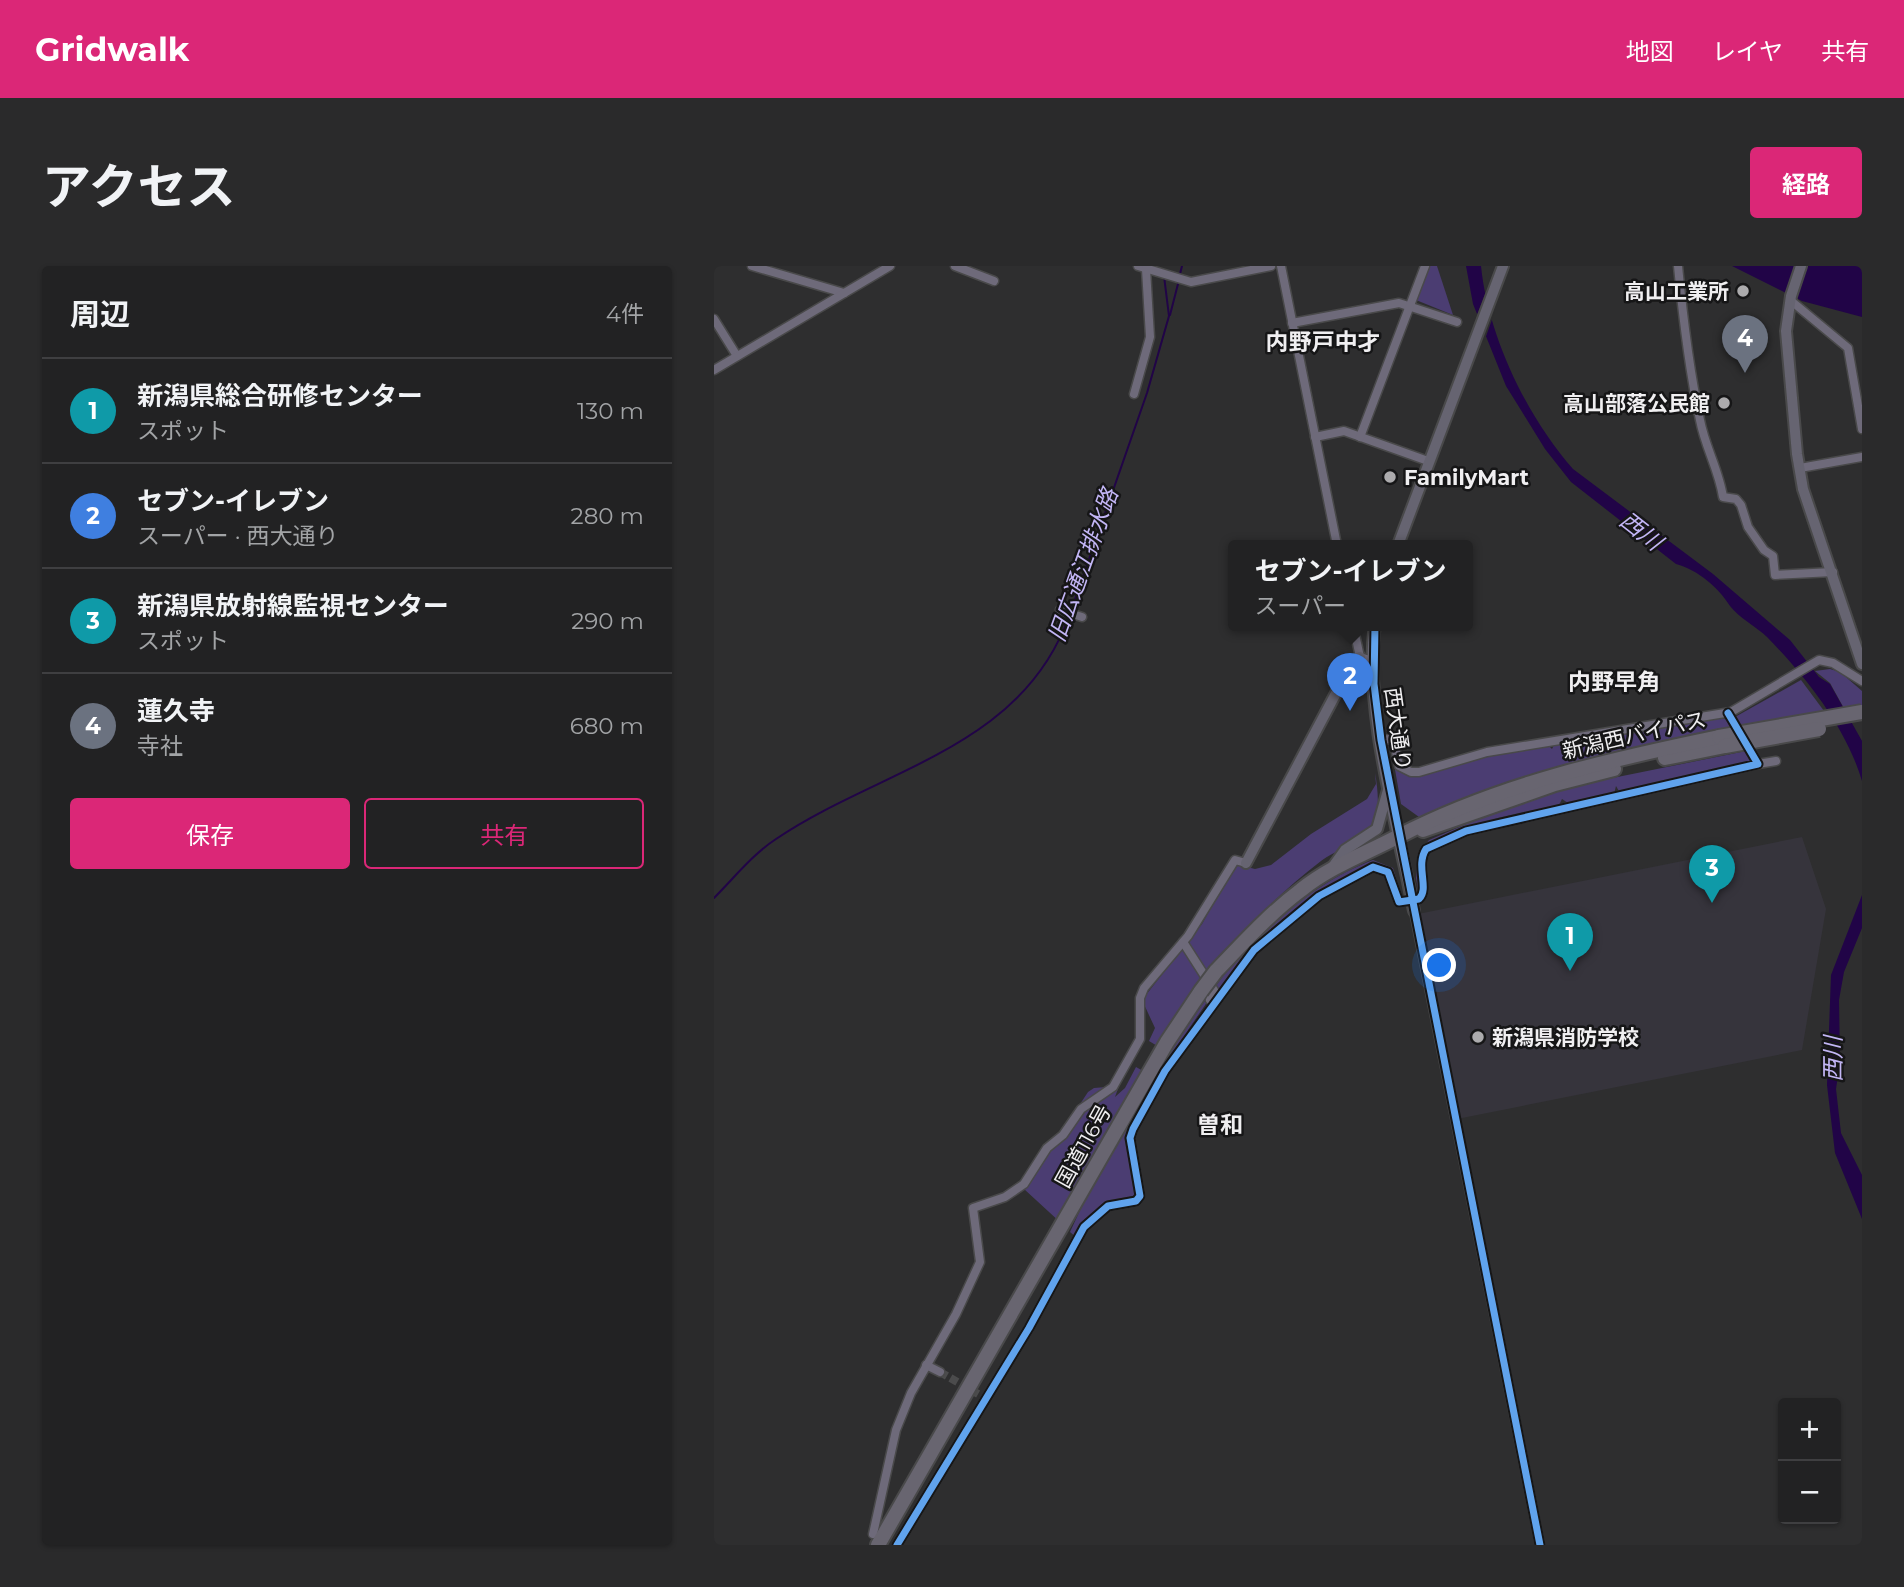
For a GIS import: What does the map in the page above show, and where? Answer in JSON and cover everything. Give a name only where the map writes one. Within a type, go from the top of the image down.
[{"type":"highway","name":"新潟西バイパス","points":[[1398,836],[1502,797],[1722,742],[1862,712]]},
{"type":"highway","name":"新潟西バイパス","points":[[1722,742],[1862,722]]},
{"type":"highway","name":"国道116号","points":[[876,1540],[1167,1041],[1200,991],[1260,923],[1332,869],[1398,836]]},
{"type":"street","points":[[752,266],[785,271],[844,293]]},
{"type":"street","points":[[714,370],[890,266]]},
{"type":"street","points":[[955,266],[994,281]]},
{"type":"street","points":[[1134,394],[1150,337],[1145,268],[1191,282],[1271,266]]},
{"type":"street","points":[[1281,266],[1336,540]]},
{"type":"street","points":[[1360,437],[1425,266]]},
{"type":"street","points":[[1400,540],[1503,266]]},
{"type":"street","points":[[1678,266],[1686,341],[1699,419],[1720,479],[1723,497],[1736,499],[1741,505],[1748,527],[1764,550],[1773,556],[1775,575],[1833,572]]},
{"type":"street","points":[[1801,266],[1790,298],[1786,331],[1800,468],[1804,489],[1862,664]]},
{"type":"street","points":[[1790,298],[1848,348],[1862,429]]},
{"type":"street","points":[[1292,323],[1399,303],[1457,322]]},
{"type":"street","points":[[714,319],[737,356]]},
{"type":"street","points":[[1315,437],[1343,431],[1428,461]]},
{"type":"street","points":[[1800,468],[1862,457]]},
{"type":"street","points":[[1060,610],[1082,617]]},
{"type":"street","points":[[1354,631],[1360,657]]},
{"type":"street","name":"西大通り","points":[[1375,631],[1373,661],[1381,740],[1413,906]]},
{"type":"street","points":[[1360,657],[1373,661]]},
{"type":"street","points":[[876,1540],[896,1430],[926,1365],[956,1314],[980,1262],[973,1208],[1005,1197],[1024,1184],[1047,1148],[1063,1135],[1081,1109],[1113,1087],[1140,1039],[1140,998],[1144,988],[1183,942],[1235,860],[1246,863],[1352,663],[1360,657]]},
{"type":"street","points":[[1381,740],[1394,741],[1399,766],[1410,772],[1419,772],[1487,751],[1728,713],[1819,660],[1833,663],[1862,681]]},
{"type":"street","points":[[1728,713],[1758,764]]},
{"type":"street","points":[[1413,906],[1423,895],[1419,865],[1426,849],[1435,843],[1496,822],[1776,761]]},
{"type":"street","points":[[1332,869],[1345,850],[1377,829],[1384,815],[1389,785]]},
{"type":"street","points":[[897,1545],[1084,1227],[1108,1206],[1136,1201],[1140,1196],[1130,1138],[1132,1129],[1165,1071],[1254,950],[1292,916],[1344,881],[1373,867],[1381,868],[1393,878],[1399,902],[1413,906]]},
{"type":"street","points":[[1413,906],[1540,1545]]},
{"type":"street","points":[[1183,942],[1215,992],[1194,1025],[1198,1028]]},
{"type":"street","points":[[926,1365],[940,1372]]},
{"type":"shaded area","points":[[1429,266],[1437,266],[1453,315],[1416,300]]},
{"type":"shaded area","points":[[1830,669],[1840,672],[1862,691],[1862,709],[1846,712],[1830,683],[1815,671]]},
{"type":"shaded area","points":[[1801,680],[1827,715],[1738,725],[1735,717]]},
{"type":"shaded area","points":[[1728,719],[1732,727],[1709,735],[1560,767],[1419,817],[1401,804],[1393,758],[1404,773],[1547,744],[1552,749],[1555,743],[1600,737],[1606,741],[1611,735]]},
{"type":"shaded area","points":[[1746,751],[1751,763],[1620,793],[1616,786],[1614,794],[1568,803],[1562,799],[1559,805],[1498,818],[1430,843],[1421,855],[1419,895],[1416,878],[1418,854],[1429,840],[1513,804],[1568,787]]},
{"type":"shaded area","points":[[1375,773],[1378,793],[1378,807],[1371,830],[1321,861],[1290,887],[1246,929],[1208,976],[1187,942],[1202,924],[1235,864],[1255,869],[1271,865],[1311,834],[1367,799],[1376,784]]},
{"type":"shaded area","points":[[1802,837],[1826,909],[1802,1050],[1457,1119],[1418,914]]},
{"type":"shaded area","points":[[1373,860],[1393,868],[1396,878],[1381,865],[1368,865],[1271,931],[1219,993],[1215,987],[1265,930],[1328,882]]},
{"type":"shaded area","points":[[1182,949],[1203,981],[1159,1047],[1149,1041],[1155,1028],[1142,1000]]},
{"type":"shaded area","points":[[1212,991],[1128,1135],[1136,1195],[1116,1201],[1077,1238],[1070,1232],[1082,1206],[1172,1047]]},
{"type":"shaded area","points":[[1136,1067],[1145,1072],[1061,1223],[1024,1189],[1088,1092],[1094,1088],[1119,1086],[1115,1097],[1125,1088]]},
{"type":"water","name":"西川","points":[[1466,266],[1481,266],[1492,320],[1512,374],[1556,448],[1573,469],[1713,574],[1790,640],[1819,677],[1830,684],[1862,741],[1862,781],[1835,722],[1810,686],[1767,637],[1734,610],[1707,580],[1676,564],[1571,482],[1545,449],[1506,386],[1473,304]]},
{"type":"water","points":[[1732,266],[1862,266],[1862,317],[1802,301]]},
{"type":"water","name":"西川","points":[[1862,895],[1862,928],[1844,972],[1839,1000],[1840,1062],[1836,1089],[1841,1133],[1862,1175],[1862,1219],[1835,1153],[1827,1085],[1831,975]]},
{"type":"pier","points":[[1488,286],[1495,311],[1484,342],[1475,320]]},
{"type":"waterway","name":"旧広通江排水路","points":[[1180,274],[1182,266]]},
{"type":"waterway","name":"旧広通江排水路","points":[[1071,611],[1147,393],[1169,316],[1164,276]]},
{"type":"waterway","name":"旧広通江排水路","points":[[1170,315],[1179,280]]},
{"type":"waterway","name":"旧広通江排水路","points":[[714,898],[751,859],[776,839],[816,815],[944,751],[983,727],[1018,697],[1047,661],[1069,616]]},
{"type":"tunnel","points":[[940,1372],[980,1395]]},
{"type":"cycle path","points":[[1375,631],[1374,684],[1381,740],[1540,1545]]},
{"type":"cycle path","points":[[897,1545],[1029,1328],[1084,1227],[1108,1206],[1136,1201],[1140,1196],[1130,1138],[1133,1129],[1165,1071],[1254,950],[1319,896],[1373,867],[1388,872],[1399,902],[1419,899],[1423,889],[1422,863],[1426,849],[1466,831],[1758,764],[1728,713]]},
{"type":"place","name":"高山工業所","points":[[1743,291]]},
{"type":"place","name":"蓮久寺","points":[[1745,373]]},
{"type":"place","name":"高山部落公民館","points":[[1724,403]]},
{"type":"place","name":"FamilyMart","points":[[1390,477]]},
{"type":"place","name":"セブン-イレブン","points":[[1350,711]]},
{"type":"place","name":"新潟県放射線監視センター","points":[[1712,903]]},
{"type":"place","name":"新潟県総合研修センター","points":[[1570,971]]},
{"type":"place","name":"新潟県消防学校","points":[[1478,1037]]},
{"type":"district","name":"内野戸中才","points":[[1323,342]]},
{"type":"district","name":"内野早角","points":[[1614,682]]},
{"type":"district","name":"曽和","points":[[1220,1125]]}]
